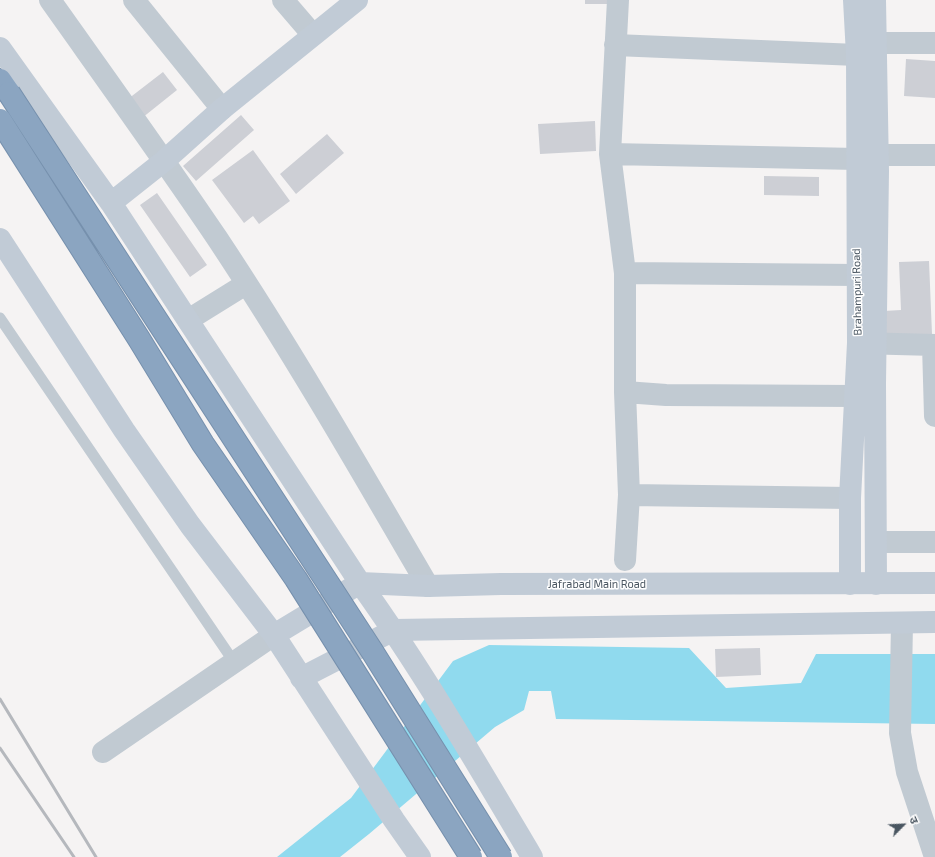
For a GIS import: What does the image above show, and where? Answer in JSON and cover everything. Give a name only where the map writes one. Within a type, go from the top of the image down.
[{"type":"highway","points":[[0,80],[368,644],[502,857]]},
{"type":"highway","points":[[0,120],[139,339],[203,444],[296,579],[471,857]]},
{"type":"main road","points":[[111,203],[164,161],[222,109],[357,0]]},
{"type":"main road","name":"Brahampuri Road","points":[[854,0],[857,55],[857,275],[867,343],[876,542],[876,584]]},
{"type":"main road","name":"Brahampuri Road","points":[[850,584],[850,498],[855,396],[867,343],[878,155],[875,0]]},
{"type":"main road","points":[[0,48],[111,203],[360,583],[394,630],[532,857]]},
{"type":"main road","points":[[3,248],[124,430],[190,525],[274,635],[394,820],[415,855]]},
{"type":"main road","points":[[274,635],[360,583]]},
{"type":"main road","name":"Jafrabad Main Road","points":[[360,583],[428,586],[501,584],[935,583]]},
{"type":"main road","points":[[301,678],[394,630],[901,633],[935,622]]},
{"type":"street","points":[[50,0],[164,161],[217,239],[343,439],[428,586]]},
{"type":"street","points":[[134,0],[222,109]]},
{"type":"street","points":[[283,0],[313,36]]},
{"type":"street","points":[[618,0],[610,154],[625,273],[625,392],[629,495],[625,560]]},
{"type":"street","points":[[876,43],[935,43]]},
{"type":"street","points":[[615,45],[857,55]]},
{"type":"street","points":[[610,154],[856,159]]},
{"type":"street","points":[[878,155],[935,155]]},
{"type":"street","points":[[625,273],[857,275]]},
{"type":"street","points":[[188,320],[246,284]]},
{"type":"street","points":[[867,343],[934,345],[935,416]]},
{"type":"street","points":[[625,392],[666,395],[855,396]]},
{"type":"street","points":[[629,495],[850,498]]},
{"type":"street","points":[[876,542],[935,542]]},
{"type":"street","points":[[901,633],[900,733],[907,772],[935,857]]},
{"type":"street","points":[[103,752],[274,635]]},
{"type":"lane","points":[[0,318],[234,662]]},
{"type":"water","points":[[489,645],[689,648],[726,688],[801,683],[816,654],[935,654],[935,724],[556,719],[551,691],[529,691],[524,710],[495,727],[340,857],[277,857],[351,798],[453,661]]},
{"type":"building","points":[[585,0],[607,0],[607,4],[585,4]]},
{"type":"building","points":[[906,59],[935,61],[935,98],[904,96]]},
{"type":"building","points":[[163,72],[177,90],[142,118],[128,99]]},
{"type":"building","points":[[241,115],[254,130],[196,181],[183,166]]},
{"type":"building","points":[[595,121],[596,151],[540,154],[538,124]]},
{"type":"building","points":[[327,134],[344,153],[296,194],[280,174]]},
{"type":"building","points":[[253,150],[290,201],[259,224],[253,216],[244,223],[212,180]]},
{"type":"building","points":[[764,176],[819,177],[819,196],[764,195]]},
{"type":"building","points":[[157,193],[207,265],[190,277],[140,205]]},
{"type":"building","points":[[929,261],[932,334],[884,337],[884,311],[901,310],[899,262]]},
{"type":"building","points":[[760,648],[761,675],[716,677],[715,649]]},
{"type":"railway","points":[[0,699],[96,857]]},
{"type":"railway","points":[[0,748],[74,857]]}]
